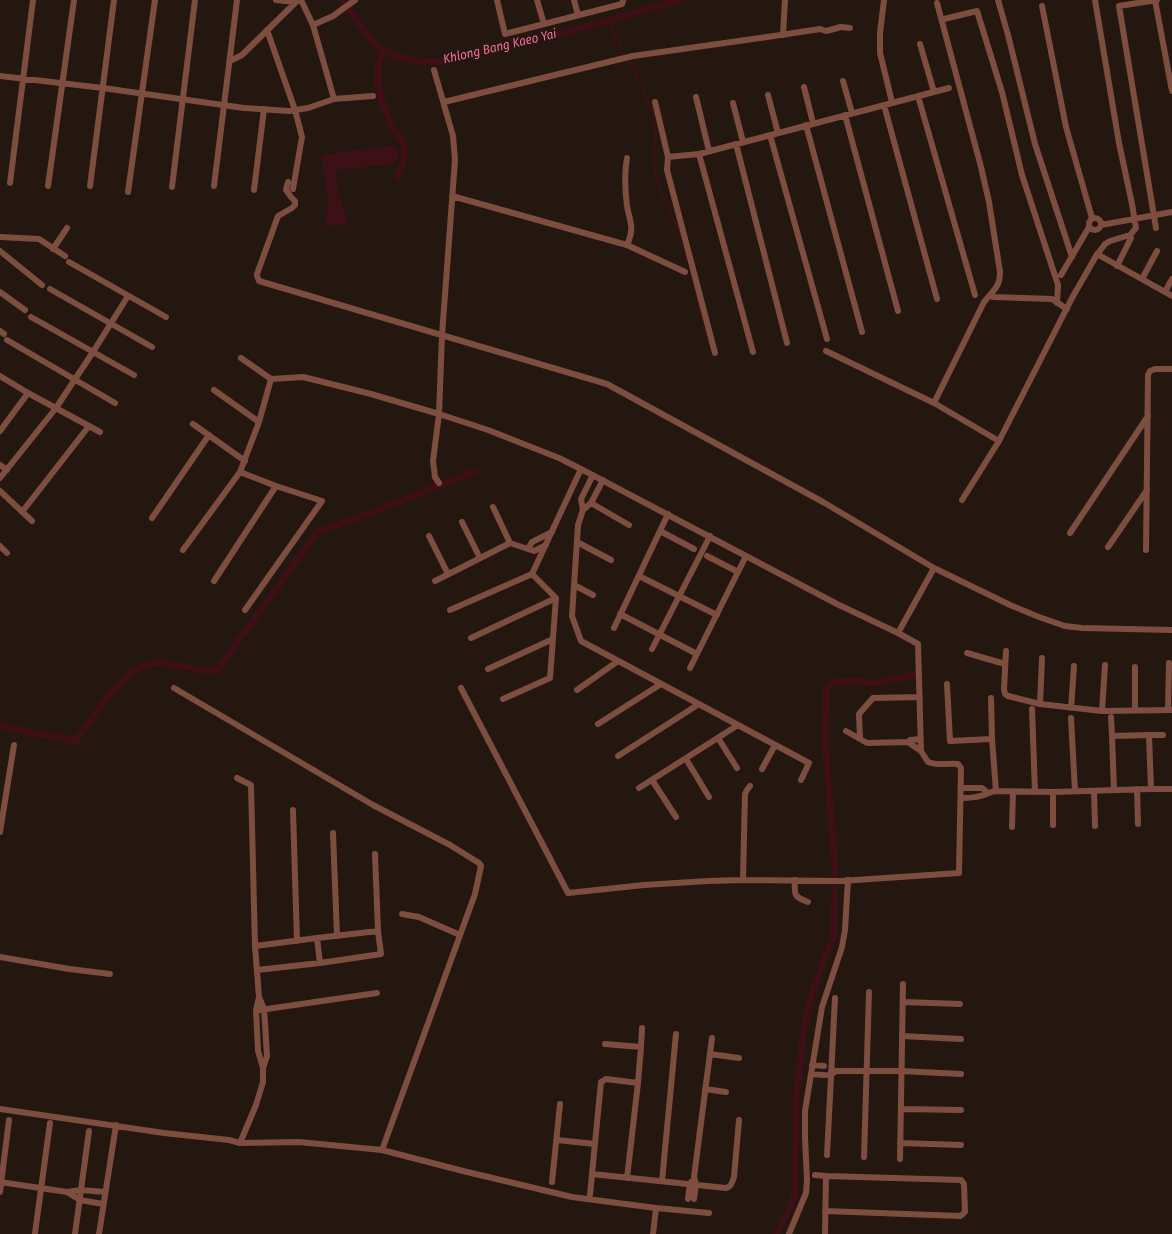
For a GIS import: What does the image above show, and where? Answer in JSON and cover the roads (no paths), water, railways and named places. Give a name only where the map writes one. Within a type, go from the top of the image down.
[{"type":"street","points":[[10,183],[33,0]]},
{"type":"street","points":[[48,186],[74,0]]},
{"type":"street","points":[[90,186],[114,0]]},
{"type":"street","points":[[128,192],[155,0]]},
{"type":"street","points":[[172,187],[195,0]]},
{"type":"street","points":[[214,186],[238,0]]},
{"type":"street","points":[[276,0],[298,1]]},
{"type":"street","points":[[313,25],[333,16],[355,0]]},
{"type":"street","points":[[497,0],[505,34],[622,4],[623,0]]},
{"type":"street","points":[[537,0],[544,24]]},
{"type":"street","points":[[574,0],[578,15]]},
{"type":"street","points":[[783,35],[785,0]]},
{"type":"street","points":[[884,0],[880,33],[880,53],[892,102]]},
{"type":"street","points":[[998,0],[1035,144],[1072,257]]},
{"type":"street","points":[[962,500],[999,441],[1097,254],[1101,248],[1110,241],[1130,235],[1136,228],[1119,143],[1095,0]]},
{"type":"street","points":[[1156,228],[1119,6],[1156,0],[1172,91]]},
{"type":"street","points":[[230,61],[242,55],[298,1]]},
{"type":"street","points":[[298,1],[313,25],[334,99]]},
{"type":"street","points":[[934,403],[984,302],[1000,281],[1000,272],[981,167],[937,3]]},
{"type":"street","points":[[1042,6],[1066,127],[1092,218],[1089,221],[1089,227],[1060,275]]},
{"type":"street","points":[[944,19],[976,11],[1002,92],[1022,174],[1058,285],[1057,303]]},
{"type":"street","points":[[444,102],[633,56],[783,35],[820,28],[826,31],[850,28]]},
{"type":"street","points":[[267,30],[295,110],[302,137],[293,189]]},
{"type":"street","points":[[920,44],[934,92]]},
{"type":"street","points":[[434,70],[454,136],[455,147],[442,335],[439,414],[433,461],[435,477],[438,483]]},
{"type":"street","points":[[0,76],[142,93],[224,105],[289,111],[308,108],[334,99],[373,96]]},
{"type":"street","points":[[844,81],[852,113]]},
{"type":"street","points":[[804,87],[813,123]]},
{"type":"street","points":[[668,157],[698,154],[949,88]]},
{"type":"street","points":[[768,95],[778,132]]},
{"type":"street","points":[[918,96],[975,295]]},
{"type":"street","points":[[696,97],[709,151]]},
{"type":"street","points":[[655,102],[668,157],[667,170],[715,353]]},
{"type":"street","points":[[733,103],[743,142]]},
{"type":"street","points":[[884,105],[937,299]]},
{"type":"street","points":[[254,190],[264,109]]},
{"type":"street","points":[[845,115],[898,311]]},
{"type":"street","points":[[806,125],[862,332]]},
{"type":"street","points":[[770,135],[827,339]]},
{"type":"street","points":[[736,144],[787,343]]},
{"type":"street","points":[[698,154],[753,352]]},
{"type":"street","points":[[627,158],[625,183],[627,207],[632,222],[632,229],[627,245]]},
{"type":"street","points":[[288,182],[286,190],[295,201],[295,205],[278,216],[257,274],[259,280],[607,384],[822,502],[934,568],[1010,605],[1065,626],[1101,629],[1172,630]]},
{"type":"street","points":[[452,196],[627,245],[685,272]]},
{"type":"street","points":[[1089,227],[1092,230],[1097,230],[1101,225],[1172,212]]},
{"type":"street","points":[[1092,218],[1099,220],[1101,225]]},
{"type":"street","points":[[53,249],[67,228]]},
{"type":"street","points":[[0,237],[39,240],[128,296],[166,317]]},
{"type":"street","points":[[1118,266],[1131,238]]},
{"type":"street","points":[[0,251],[42,285]]},
{"type":"street","points":[[1142,280],[1157,251]]},
{"type":"street","points":[[1097,254],[1172,296]]},
{"type":"street","points":[[1164,292],[1172,279]]},
{"type":"street","points":[[50,289],[152,347]]},
{"type":"street","points":[[0,292],[25,310]]},
{"type":"street","points":[[0,478],[56,408],[94,352],[128,296]]},
{"type":"street","points":[[993,298],[1052,299],[1067,309]]},
{"type":"street","points":[[31,317],[134,375]]},
{"type":"street","points":[[4,335],[75,380],[116,403]]},
{"type":"street","points":[[826,351],[934,403],[999,441]]},
{"type":"street","points":[[241,358],[271,379],[303,377],[372,394],[496,433],[559,458],[581,468],[837,604],[918,644],[921,751]]},
{"type":"street","points":[[1146,550],[1148,375],[1150,371],[1155,369],[1172,369]]},
{"type":"street","points":[[0,376],[100,432]]},
{"type":"street","points":[[183,550],[240,472],[259,422],[271,379]]},
{"type":"street","points":[[214,390],[259,422]]},
{"type":"street","points":[[0,431],[28,393]]},
{"type":"street","points":[[1070,533],[1148,416]]},
{"type":"street","points":[[193,424],[245,461]]},
{"type":"street","points":[[22,512],[88,426]]},
{"type":"street","points":[[152,518],[209,435]]},
{"type":"street","points":[[0,464],[7,470]]},
{"type":"street","points":[[450,610],[532,574],[581,468]]},
{"type":"street","points":[[240,472],[322,501],[245,610]]},
{"type":"street","points":[[593,475],[581,499],[583,510],[578,525],[574,585],[572,616],[582,641],[809,763],[801,780]]},
{"type":"street","points":[[583,510],[592,503],[603,480]]},
{"type":"street","points":[[214,581],[276,486]]},
{"type":"street","points":[[1108,547],[1147,490]]},
{"type":"street","points":[[0,492],[32,521]]},
{"type":"street","points":[[592,503],[629,525]]},
{"type":"street","points":[[493,507],[510,543]]},
{"type":"street","points":[[614,628],[668,514]]},
{"type":"street","points":[[462,522],[480,558]]},
{"type":"street","points":[[660,531],[694,549]]},
{"type":"street","points":[[528,549],[532,542],[552,532]]},
{"type":"street","points":[[429,536],[448,574]]},
{"type":"street","points":[[652,649],[710,536]]},
{"type":"street","points":[[577,542],[611,560]]},
{"type":"street","points":[[435,581],[510,543],[534,551],[546,545]]},
{"type":"street","points":[[0,546],[7,554]]},
{"type":"street","points":[[707,556],[738,572]]},
{"type":"street","points":[[690,668],[746,556]]},
{"type":"street","points":[[898,633],[934,568]]},
{"type":"street","points":[[503,699],[550,678],[556,598],[532,574]]},
{"type":"street","points":[[639,576],[717,615]]},
{"type":"street","points":[[574,585],[593,595]]},
{"type":"street","points":[[471,638],[556,598]]},
{"type":"street","points":[[620,614],[697,654]]},
{"type":"street","points":[[488,669],[553,639]]},
{"type":"street","points":[[1006,651],[1004,689],[1005,694],[1008,696],[1040,704],[1102,711],[1170,710],[1170,663]]},
{"type":"street","points":[[968,653],[1005,664]]},
{"type":"street","points":[[1040,704],[1042,658]]},
{"type":"street","points":[[576,690],[618,661]]},
{"type":"street","points":[[1102,711],[1105,665]]},
{"type":"street","points":[[1071,708],[1074,666]]},
{"type":"street","points":[[1135,667],[1135,710]]},
{"type":"street","points":[[598,724],[661,684]]},
{"type":"street","points":[[947,684],[950,741],[992,739]]},
{"type":"street","points":[[174,688],[373,805],[450,845],[479,863],[481,866],[475,894],[382,1150]]},
{"type":"street","points":[[461,688],[568,892],[644,885],[743,880],[832,881],[959,874],[961,768],[958,764],[935,765],[928,762],[921,751],[908,742]]},
{"type":"street","points":[[860,739],[859,714],[873,698],[920,697]]},
{"type":"street","points":[[991,698],[992,739],[996,791]]},
{"type":"street","points":[[618,756],[699,704]]},
{"type":"street","points":[[1032,708],[1036,792]]},
{"type":"street","points":[[1111,717],[1114,790]]},
{"type":"street","points":[[1071,718],[1075,791]]},
{"type":"street","points":[[639,788],[738,725]]},
{"type":"street","points":[[846,731],[867,743],[908,742],[910,740],[920,739]]},
{"type":"street","points":[[1112,736],[1162,735]]},
{"type":"street","points":[[1149,736],[1151,788]]},
{"type":"street","points":[[718,738],[737,768]]},
{"type":"street","points":[[0,832],[14,745]]},
{"type":"street","points":[[762,769],[775,745]]},
{"type":"street","points":[[686,758],[709,796]]},
{"type":"street","points":[[237,778],[251,785],[255,946],[259,997],[256,1010],[258,1051],[263,1068],[263,1082],[256,1105],[240,1143]]},
{"type":"street","points":[[652,780],[676,817]]},
{"type":"street","points":[[743,880],[745,794],[750,786]]},
{"type":"street","points":[[961,788],[982,788],[988,792]]},
{"type":"street","points":[[961,798],[983,796],[988,792],[996,791],[1053,792],[1151,788],[1172,789]]},
{"type":"street","points":[[1137,789],[1138,824]]},
{"type":"street","points":[[1094,791],[1096,826]]},
{"type":"street","points":[[1012,827],[1013,792]]},
{"type":"street","points":[[1053,792],[1053,825]]},
{"type":"street","points":[[293,810],[297,941]]},
{"type":"street","points":[[333,833],[337,936]]},
{"type":"street","points":[[257,970],[381,954],[378,931],[375,854]]},
{"type":"street","points":[[796,880],[795,896],[808,902]]},
{"type":"street","points":[[789,1234],[806,1193],[805,1111],[822,1007],[842,947],[845,930],[845,880]]},
{"type":"street","points":[[402,914],[419,917],[460,935]]},
{"type":"street","points":[[255,946],[378,931]]},
{"type":"street","points":[[317,938],[320,963]]},
{"type":"street","points":[[0,957],[69,969],[110,974]]},
{"type":"street","points":[[900,1159],[903,984]]},
{"type":"street","points":[[864,1157],[869,992]]},
{"type":"street","points":[[256,1010],[377,993]]},
{"type":"street","points":[[259,997],[264,1009],[267,1056],[263,1068]]},
{"type":"street","points":[[827,1155],[829,1070],[835,998]]},
{"type":"street","points":[[903,1002],[960,1004]]},
{"type":"street","points":[[627,1178],[638,1083],[642,1028]]},
{"type":"street","points":[[662,1181],[676,1034]]},
{"type":"street","points":[[902,1036],[961,1039]]},
{"type":"street","points":[[690,1211],[712,1038]]},
{"type":"street","points":[[605,1044],[641,1047]]},
{"type":"street","points":[[710,1054],[739,1058]]},
{"type":"street","points":[[812,1065],[829,1070]]},
{"type":"street","points":[[811,1074],[829,1070],[961,1074]]},
{"type":"street","points":[[590,1195],[601,1082],[606,1079],[638,1083]]},
{"type":"street","points":[[705,1089],[726,1092]]},
{"type":"street","points":[[552,1182],[560,1104]]},
{"type":"street","points":[[0,1109],[240,1143],[300,1142],[382,1150],[463,1172],[586,1200],[710,1213]]},
{"type":"street","points":[[901,1109],[961,1110]]},
{"type":"street","points":[[0,1192],[9,1120]]},
{"type":"street","points":[[592,1174],[726,1188],[732,1184],[735,1171],[739,1120]]},
{"type":"street","points":[[35,1233],[50,1123]]},
{"type":"street","points":[[99,1234],[116,1125]]},
{"type":"street","points":[[75,1234],[89,1131]]},
{"type":"street","points":[[557,1140],[595,1144]]},
{"type":"street","points":[[900,1143],[961,1145]]},
{"type":"street","points":[[815,1175],[961,1180],[964,1184],[964,1212],[960,1216],[825,1211]]},
{"type":"street","points":[[825,1234],[826,1176]]},
{"type":"street","points":[[1,1183],[67,1192],[81,1190],[105,1192]]},
{"type":"street","points":[[67,1192],[80,1200],[103,1204]]},
{"type":"street","points":[[653,1234],[656,1208]]},
{"type":"waterway","name":"Khlong Bang Kaeo Yai","points":[[341,0],[375,45],[384,51],[398,57],[422,61],[442,62],[511,42],[568,32],[680,0]]},
{"type":"waterway","points":[[608,20],[653,112],[656,134],[654,152],[655,172],[660,189],[683,241],[709,345]]},
{"type":"waterway","points":[[384,51],[378,63],[378,85],[384,109],[394,129],[404,144],[405,156],[398,177]]},
{"type":"waterway","points":[[0,725],[76,741],[107,697],[132,671],[156,662],[216,672],[318,531],[376,511],[475,471]]},
{"type":"waterway","points":[[776,1234],[793,1201],[795,1189],[796,1101],[803,1035],[810,1000],[834,936],[835,866],[825,743],[826,691],[829,686],[835,682],[850,681],[876,683],[915,675]]}]
